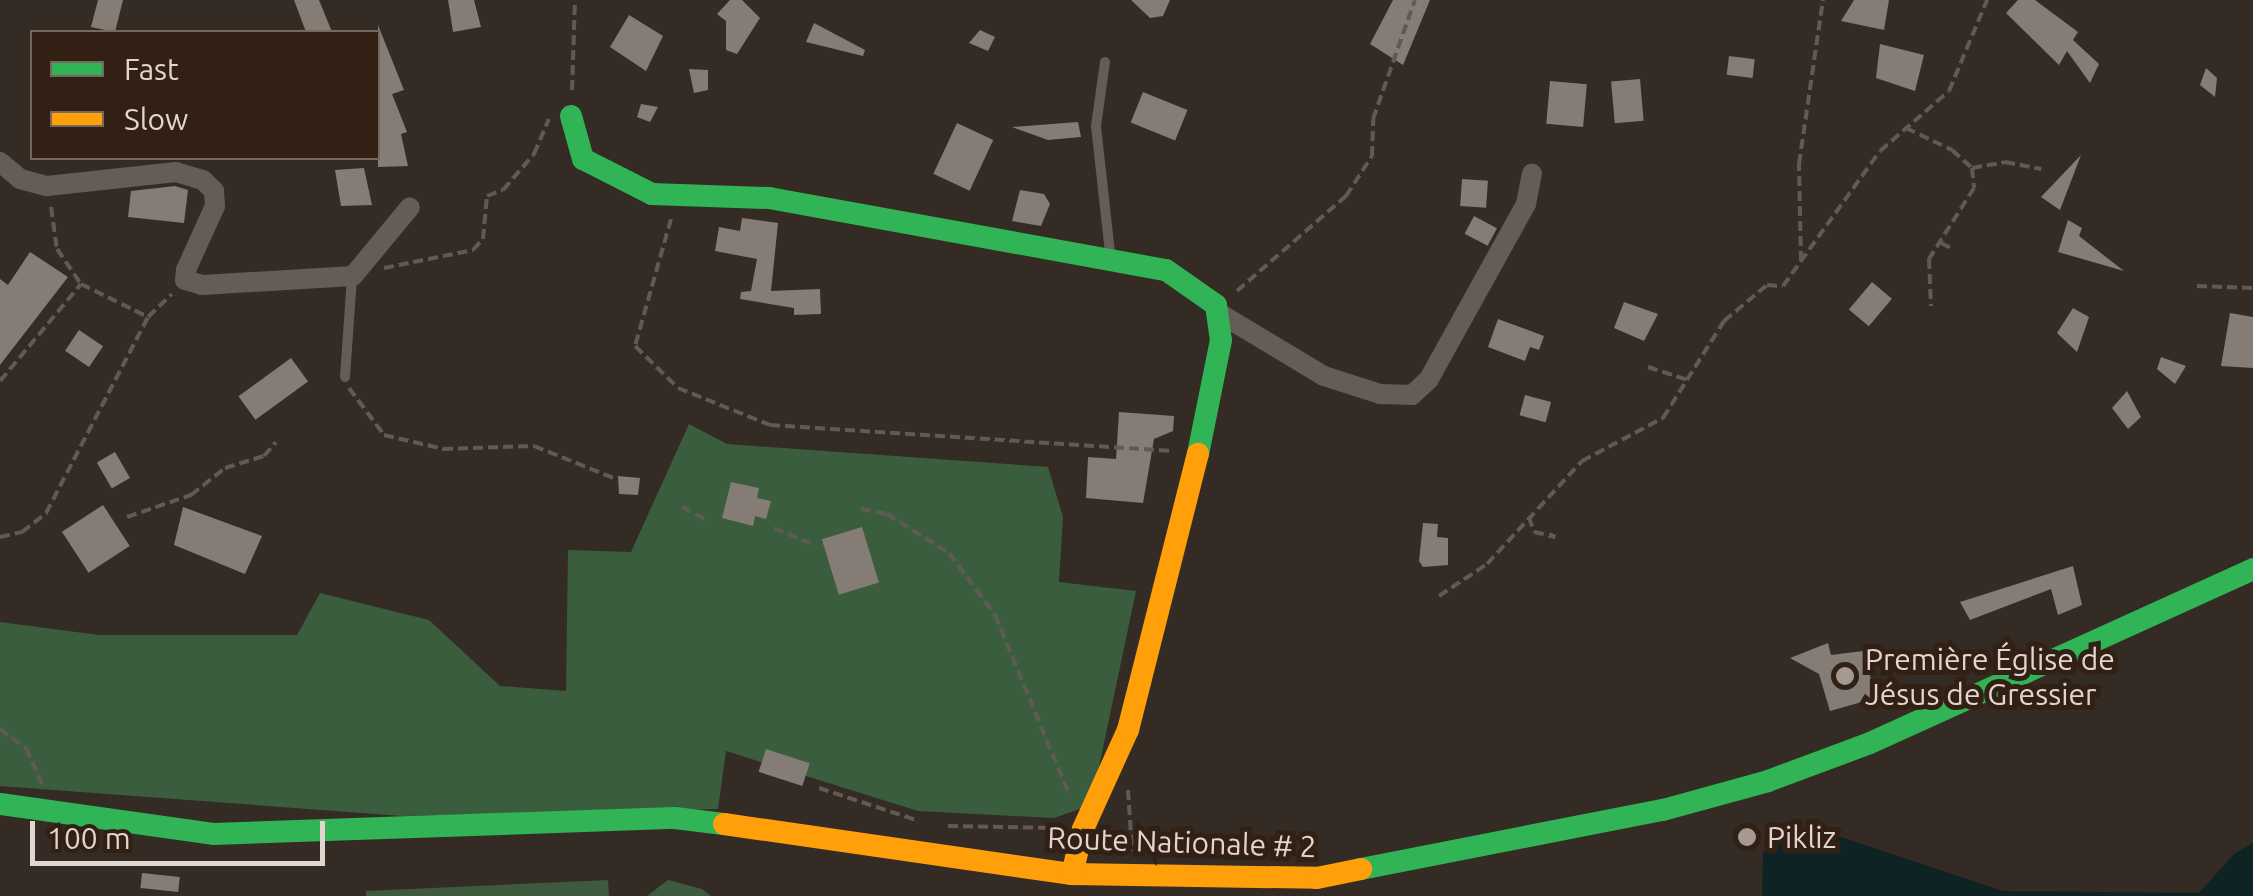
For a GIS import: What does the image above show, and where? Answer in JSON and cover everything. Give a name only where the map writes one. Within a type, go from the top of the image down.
[{"type":"main road","points":[[570,116],[583,159],[600,173],[639,190],[677,196],[769,198],[1110,258],[1166,270],[1217,309],[1221,340],[1198,453],[1128,730],[1083,828],[1072,874]]},
{"type":"main road","name":"Route Nationale # 2","points":[[0,804],[56,816],[214,834],[318,834],[675,818],[850,838],[1145,883],[1317,878],[1664,810],[1750,786],[1870,742],[2253,569]]},
{"type":"street","points":[[0,162],[20,179],[47,186],[176,172],[203,180],[214,192],[215,206],[186,280],[202,285],[352,276],[410,208]]},
{"type":"street","points":[[1217,309],[1324,376],[1380,394],[1412,395],[1429,379],[1526,204],[1532,174]]},
{"type":"lane","points":[[1105,62],[1096,126],[1110,258]]},
{"type":"lane","points":[[345,377],[352,276]]},
{"type":"path","points":[[352,276],[473,250],[483,240],[487,196],[503,190],[534,154],[540,126],[553,115],[570,116],[576,0]]},
{"type":"path","points":[[1217,309],[1346,196],[1372,156],[1373,118],[1414,0]]},
{"type":"path","points":[[1801,261],[1798,164],[1823,0]]},
{"type":"path","points":[[1439,596],[1475,574],[1582,461],[1663,418],[1724,321],[1767,285],[1782,286],[1880,151],[1949,91],[1987,0]]},
{"type":"path","points":[[1906,128],[1952,150],[1972,168],[1974,188],[1929,258],[1931,306]]},
{"type":"path","points":[[1972,168],[2005,162],[2041,169]]},
{"type":"path","points":[[47,186],[57,249],[81,284],[148,317]]},
{"type":"path","points":[[677,196],[635,346],[678,388],[770,425],[1198,453]]},
{"type":"path","points":[[1941,243],[1953,249]]},
{"type":"path","points":[[0,537],[22,532],[46,513],[148,317],[186,280]]},
{"type":"path","points":[[0,381],[81,284]]},
{"type":"path","points":[[2197,286],[2253,288]]},
{"type":"path","points":[[1648,368],[1686,379]]},
{"type":"path","points":[[345,377],[368,422],[384,436],[443,448],[534,446],[616,479]]},
{"type":"path","points":[[127,517],[191,494],[225,468],[264,456],[276,442]]},
{"type":"path","points":[[682,507],[708,521]]},
{"type":"path","points":[[862,509],[887,514],[949,553],[995,616],[1083,828],[939,826]]},
{"type":"path","points":[[1529,517],[1534,532],[1555,537],[1550,534]]},
{"type":"path","points":[[774,528],[812,544]]},
{"type":"path","points":[[0,729],[26,748],[56,816]]},
{"type":"path","points":[[1128,787],[1145,883]]},
{"type":"path","points":[[819,788],[920,821]]},
{"type":"green space","points":[[689,424],[727,444],[1048,467],[1063,517],[1059,582],[1136,591],[1091,805],[1054,818],[918,811],[726,751],[718,809],[402,816],[0,786],[0,622],[99,635],[297,635],[320,593],[429,620],[500,686],[566,691],[568,550],[631,552]]},
{"type":"green space","points":[[608,880],[609,896],[366,896],[366,891]]},
{"type":"green space","points":[[668,880],[702,889],[711,896],[647,896]]},
{"type":"water","points":[[1814,828],[2003,891],[2199,893],[2234,854],[2253,843],[2253,896],[1762,896],[1763,852]]},
{"type":"building","points":[[98,0],[123,0],[116,30],[91,27]]},
{"type":"building","points":[[294,0],[319,0],[331,30],[305,30]]},
{"type":"building","points":[[448,0],[474,0],[481,27],[453,32]]},
{"type":"building","points":[[730,0],[742,0],[760,18],[737,54],[726,50],[726,21],[717,14]]},
{"type":"building","points":[[1131,0],[1170,0],[1163,16],[1150,18]]},
{"type":"building","points":[[1393,0],[1430,0],[1403,65],[1370,44]]},
{"type":"building","points":[[1854,0],[1889,0],[1884,30],[1841,21]]},
{"type":"building","points":[[2018,0],[2035,0],[2078,32],[2073,40],[2099,64],[2090,83],[2067,51],[2059,65],[2006,13]]},
{"type":"building","points":[[629,15],[663,36],[646,71],[610,47]]},
{"type":"building","points":[[814,23],[865,50],[863,56],[806,42]]},
{"type":"building","points":[[380,30],[404,90],[392,94],[407,132],[401,134],[408,166],[378,167]]},
{"type":"building","points":[[980,30],[995,37],[988,51],[969,43]]},
{"type":"building","points":[[1880,44],[1924,55],[1915,91],[1876,78]]},
{"type":"building","points":[[1729,56],[1755,59],[1752,78],[1727,75]]},
{"type":"building","points":[[2206,68],[2217,78],[2215,97],[2200,85]]},
{"type":"building","points":[[689,69],[708,70],[708,90],[694,93]]},
{"type":"building","points":[[1640,79],[1644,121],[1615,123],[1611,82]]},
{"type":"building","points":[[1550,81],[1587,84],[1583,127],[1546,124]]},
{"type":"building","points":[[1143,92],[1188,110],[1175,141],[1131,123]]},
{"type":"building","points":[[641,104],[658,107],[650,122],[637,117]]},
{"type":"building","points":[[1078,122],[1081,137],[1048,140],[1012,127]]},
{"type":"building","points":[[957,123],[993,140],[970,191],[933,174]]},
{"type":"building","points":[[2081,155],[2060,210],[2041,197]]},
{"type":"building","points":[[364,168],[372,205],[341,206],[335,170]]},
{"type":"building","points":[[1462,179],[1488,181],[1486,208],[1460,206]]},
{"type":"building","points":[[175,186],[188,190],[184,223],[128,217],[131,191]]},
{"type":"building","points":[[1020,190],[1044,194],[1050,204],[1041,226],[1012,221]]},
{"type":"building","points":[[1474,216],[1497,228],[1488,246],[1465,234]]},
{"type":"building","points":[[742,218],[778,223],[771,291],[820,289],[821,314],[794,315],[794,308],[740,299],[741,292],[751,291],[757,259],[715,251],[719,227],[740,231]]},
{"type":"building","points":[[2068,220],[2082,228],[2079,236],[2124,271],[2058,252]]},
{"type":"building","points":[[30,252],[68,277],[0,365],[0,279],[8,285]]},
{"type":"building","points":[[1872,282],[1892,299],[1869,326],[1849,310]]},
{"type":"building","points":[[1624,302],[1658,314],[1644,341],[1614,328]]},
{"type":"building","points":[[2073,308],[2089,317],[2077,352],[2057,333]]},
{"type":"building","points":[[2230,313],[2253,317],[2253,368],[2221,366]]},
{"type":"building","points":[[1498,319],[1544,336],[1539,350],[1530,347],[1525,361],[1488,347]]},
{"type":"building","points":[[79,330],[103,346],[89,367],[65,351]]},
{"type":"building","points":[[2161,357],[2186,366],[2175,384],[2157,369]]},
{"type":"building","points":[[291,358],[308,381],[255,420],[238,396]]},
{"type":"building","points":[[2127,391],[2141,417],[2128,429],[2112,408]]},
{"type":"building","points":[[1525,395],[1551,402],[1546,422],[1520,415]]},
{"type":"building","points":[[1119,412],[1174,416],[1173,431],[1154,439],[1143,503],[1086,498],[1088,457],[1116,459]]},
{"type":"building","points":[[115,452],[130,478],[112,488],[97,462]]},
{"type":"building","points":[[618,476],[640,478],[638,495],[619,494]]},
{"type":"building","points":[[731,482],[759,488],[757,498],[771,501],[766,519],[755,516],[753,526],[722,518]]},
{"type":"building","points":[[103,505],[130,546],[89,573],[62,532]]},
{"type":"building","points":[[183,507],[262,536],[245,574],[174,545]]},
{"type":"building","points":[[1423,523],[1438,524],[1437,537],[1448,538],[1448,565],[1423,567],[1419,561]]},
{"type":"building","points":[[862,527],[879,582],[839,595],[822,539]]},
{"type":"building","points":[[2073,566],[2082,605],[2058,615],[2051,589],[1970,620],[1960,602]]},
{"type":"building","name":"Première Église de Jésus de Gressier","points":[[1828,643],[1831,655],[1863,651],[1876,698],[1830,711],[1819,674],[1790,658]]},
{"type":"building","points":[[766,749],[810,763],[802,786],[759,772]]},
{"type":"building","points":[[142,873],[180,877],[178,892],[140,888]]},
{"type":"traffic: fast","points":[[571,116],[583,159],[652,194],[769,198],[1166,270],[1216,305],[1221,340],[1198,454]]},
{"type":"traffic: fast","points":[[1361,869],[1663,810],[1768,781],[1870,743],[2253,569]]},
{"type":"traffic: fast","points":[[0,804],[213,834],[675,818],[724,824]]},
{"type":"traffic: slow","points":[[1072,874],[1083,829],[1128,730],[1198,454]]},
{"type":"traffic: slow","points":[[724,824],[1072,874],[1317,878],[1361,869]]},
{"type":"place","name":"Première Église de Jésus de Gressier","points":[[1845,676]]},
{"type":"place","name":"Pikliz","points":[[1747,837]]}]
